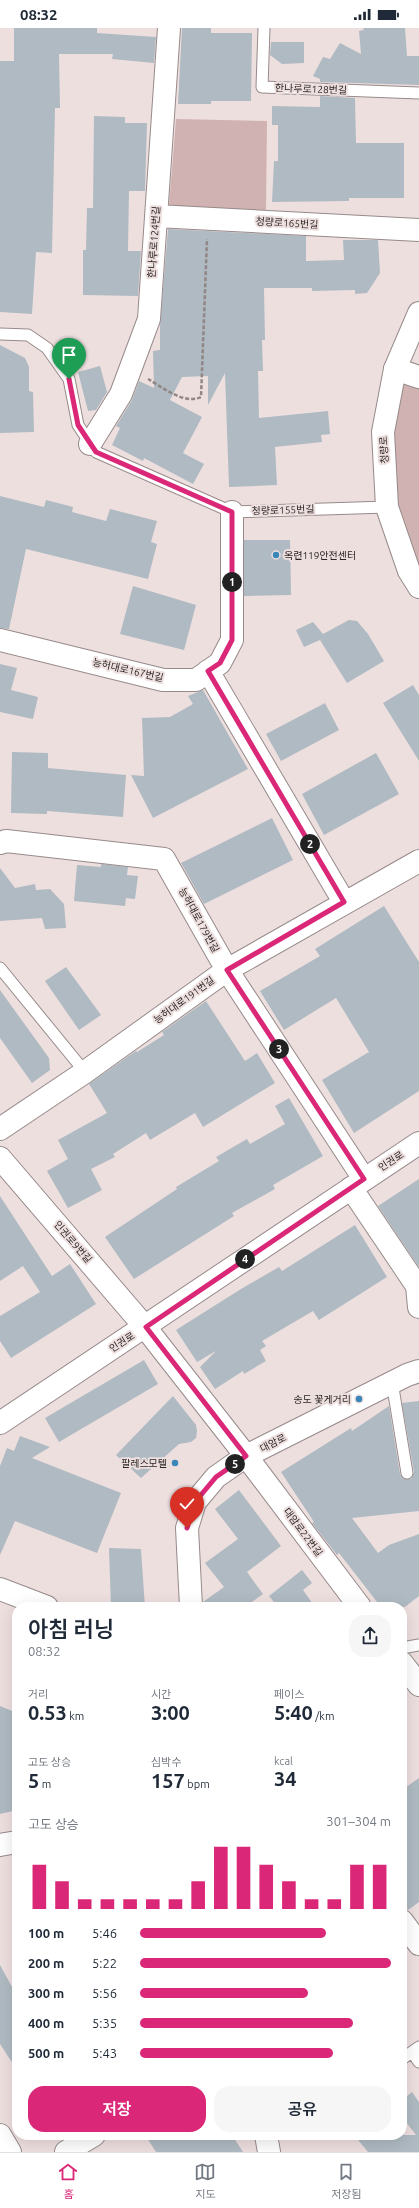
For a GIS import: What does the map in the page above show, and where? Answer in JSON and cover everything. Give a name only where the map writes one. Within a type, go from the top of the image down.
[{"type":"street","name":"한나루로124번길","points":[[90,444],[121,394],[149,319],[169,28]]},
{"type":"street","name":"청량로165번길","points":[[156,216],[419,230]]},
{"type":"street","name":"청량로","points":[[419,313],[395,368],[383,432],[387,507],[409,571],[419,587]]},
{"type":"street","points":[[395,368],[419,377]]},
{"type":"street","name":"능허대로167번길","points":[[0,640],[163,680],[196,680],[220,663],[232,640],[232,512]]},
{"type":"street","points":[[208,671],[344,902]]},
{"type":"street","name":"능허대로179번길","points":[[0,842],[6,841],[164,859],[227,970],[417,1280]]},
{"type":"street","name":"능허대로191번길","points":[[0,1129],[85,1072],[227,970],[344,902],[419,861]]},
{"type":"street","name":"인권로","points":[[1,1421],[146,1327],[419,1143]]},
{"type":"street","name":"인권로9번길","points":[[0,1158],[146,1327],[246,1456]]},
{"type":"street","points":[[417,1280],[419,1307]]},
{"type":"street","name":"대암로","points":[[191,1602],[187,1528],[195,1502],[216,1477],[246,1456],[392,1382],[419,1371]]},
{"type":"street","name":"대암로22번길","points":[[246,1456],[356,1602]]},
{"type":"street","points":[[0,1589],[34,1602]]},
{"type":"street","points":[[407,1669],[419,1685]]},
{"type":"street","points":[[0,1845],[12,1843]]},
{"type":"street","points":[[407,1928],[419,1944]]},
{"type":"street","points":[[0,2135],[10,2152]]},
{"type":"street","points":[[66,2152],[86,2140]]},
{"type":"street","points":[[267,2140],[269,2152]]},
{"type":"lane","name":"한나루로128번길","points":[[264,28],[262,87],[419,93]]},
{"type":"lane","name":"청량로155번길","points":[[0,334],[28,336],[47,348],[69,379],[78,425],[96,452],[232,512],[387,507]]},
{"type":"lane","points":[[0,968],[85,1072]]},
{"type":"lane","points":[[392,1382],[407,1473]]},
{"type":"lane","points":[[407,1647],[419,1645]]},
{"type":"lane","points":[[407,2056],[416,2050],[419,2062]]},
{"type":"path","points":[[130,370],[184,398],[195,400],[201,397],[208,219]]},
{"type":"shaded area","points":[[176,119],[267,121],[266,212],[169,206]]},
{"type":"shaded area","points":[[402,378],[419,384],[419,567],[397,504],[392,438]]},
{"type":"building","points":[[14,28],[97,28],[97,33],[156,37],[154,63],[112,59],[113,54],[59,54],[60,108],[55,108],[52,253],[36,252],[32,314],[0,312],[0,61],[14,61]]},
{"type":"building","points":[[182,28],[211,28],[211,33],[252,33],[251,101],[211,101],[211,104],[178,104]]},
{"type":"building","points":[[363,28],[405,28],[407,56],[419,56],[419,85],[320,82],[320,79],[313,76],[323,57],[330,59],[340,43],[361,54],[359,31],[364,30]]},
{"type":"building","points":[[271,42],[304,42],[304,63],[282,64],[270,55]]},
{"type":"building","points":[[320,96],[355,98],[356,143],[404,143],[404,198],[349,198],[349,201],[272,202],[274,161],[278,161],[278,125],[272,125],[272,106],[320,107]]},
{"type":"building","points":[[94,116],[125,117],[125,123],[147,123],[145,191],[129,191],[128,251],[141,251],[138,296],[83,295],[83,250],[86,250],[87,208],[93,208]]},
{"type":"building","points":[[168,229],[306,236],[306,261],[344,260],[343,240],[378,240],[380,273],[367,293],[355,294],[355,290],[312,291],[312,288],[264,288],[265,340],[262,340],[263,371],[258,371],[259,418],[328,411],[330,434],[321,435],[322,442],[275,447],[277,485],[229,487],[225,373],[208,405],[208,376],[182,377],[170,400],[202,417],[183,453],[204,464],[193,484],[144,458],[143,461],[112,445],[120,428],[116,426],[132,400],[139,381],[154,388],[153,351],[160,350],[160,326]]},
{"type":"building","points":[[0,345],[25,358],[29,367],[29,391],[33,392],[34,432],[0,433]]},
{"type":"building","points":[[100,366],[107,392],[96,410],[88,411],[78,372]]},
{"type":"building","points":[[0,496],[44,507],[46,500],[73,507],[72,512],[106,521],[110,509],[157,521],[151,542],[157,544],[148,579],[26,549],[9,629],[0,628]]},
{"type":"building","points":[[244,540],[290,540],[291,595],[244,596]]},
{"type":"building","points":[[133,586],[196,605],[184,650],[120,634]]},
{"type":"building","points":[[349,620],[357,621],[368,634],[384,661],[347,683],[320,640],[304,647],[296,630],[313,622],[323,634]]},
{"type":"building","points":[[0,664],[17,668],[11,690],[38,697],[33,719],[0,712]]},
{"type":"building","points":[[413,685],[419,695],[419,761],[383,703]]},
{"type":"building","points":[[203,690],[248,769],[153,818],[131,775],[144,776],[142,718],[170,717],[193,704],[188,696]]},
{"type":"building","points":[[325,703],[339,730],[281,761],[266,734]]},
{"type":"building","points":[[12,752],[48,753],[48,768],[126,775],[123,817],[47,811],[47,814],[11,813]]},
{"type":"building","points":[[376,753],[399,794],[324,835],[302,794]]},
{"type":"building","points":[[272,818],[293,860],[204,904],[181,863]]},
{"type":"building","points":[[101,864],[128,867],[127,875],[138,876],[135,899],[126,898],[125,906],[74,901],[77,865],[101,867]]},
{"type":"building","points":[[0,868],[15,888],[35,884],[36,890],[50,889],[64,904],[66,928],[45,929],[42,918],[0,921]]},
{"type":"building","points":[[384,906],[419,962],[419,1091],[354,1133],[322,1080],[369,1052],[336,998],[284,1030],[260,991],[320,956],[315,949]]},
{"type":"building","points":[[66,967],[101,1015],[79,1030],[45,981]]},
{"type":"building","points":[[0,990],[49,1058],[50,1070],[32,1083],[0,1038]]},
{"type":"building","points":[[206,1001],[245,1061],[257,1053],[275,1083],[203,1127],[195,1113],[150,1140],[146,1133],[113,1154],[115,1157],[91,1169],[102,1190],[68,1208],[47,1171],[68,1159],[58,1140],[107,1113],[89,1084],[136,1051],[137,1052],[164,1035],[162,1032]]},
{"type":"building","points":[[289,1098],[323,1156],[273,1185],[275,1189],[232,1213],[234,1216],[134,1279],[105,1237],[177,1189],[176,1187],[219,1161],[216,1157],[247,1139],[250,1144],[285,1124],[275,1106]]},
{"type":"building","points":[[419,1179],[419,1267],[378,1206]]},
{"type":"building","points":[[0,1196],[52,1276],[70,1264],[96,1304],[11,1358],[0,1341],[0,1316],[40,1292],[23,1266],[0,1281]]},
{"type":"building","points":[[355,1225],[387,1277],[319,1320],[313,1311],[262,1341],[266,1346],[260,1350],[266,1361],[244,1374],[243,1371],[215,1389],[200,1367],[216,1351],[197,1362],[176,1330],[279,1267],[282,1271]]},
{"type":"building","points":[[144,1360],[158,1384],[59,1442],[45,1418]]},
{"type":"building","points":[[173,1396],[196,1425],[196,1438],[191,1442],[179,1444],[141,1478],[116,1455]]},
{"type":"building","points":[[419,1401],[419,1511],[352,1518],[378,1553],[389,1545],[419,1534],[419,1596],[407,1605],[407,1602],[377,1602],[339,1553],[337,1555],[312,1523],[314,1522],[281,1472],[351,1428],[352,1431],[389,1406],[400,1474],[404,1479],[411,1479],[414,1472],[402,1403]]},
{"type":"building","points":[[20,1436],[50,1447],[32,1458],[121,1493],[97,1553],[15,1521],[0,1555],[0,1466],[7,1448],[14,1451]]},
{"type":"building","points":[[239,1490],[281,1546],[247,1572],[263,1594],[252,1602],[203,1602],[224,1587],[205,1563],[238,1539],[215,1509]]},
{"type":"building","points":[[109,1548],[141,1549],[145,1602],[111,1602]]},
{"type":"building","points":[[302,1570],[312,1583],[303,1590],[311,1602],[274,1602],[269,1596]]},
{"type":"building","points":[[0,1706],[12,1711],[12,1811],[0,1814]]},
{"type":"building","points":[[419,1778],[419,1902],[408,1910],[407,1909],[407,1786]]},
{"type":"building","points":[[0,1965],[12,1987],[12,2062],[0,2044]]},
{"type":"building","points":[[412,2092],[419,2102],[419,2152],[368,2152],[358,2140],[407,2140],[407,2135],[416,2135],[407,2123],[407,2096]]},
{"type":"building","points":[[148,2140],[235,2140],[243,2152],[156,2152]]},
{"type":"place","name":"옥련119안전센터","points":[[276,555]]},
{"type":"place","name":"송도 꽃게거리","points":[[359,1399]]},
{"type":"place","name":"팔레스모텔","points":[[175,1463]]},
{"type":"route","points":[[69,379],[78,425],[96,452],[232,512],[232,640],[220,663],[208,671],[344,902],[227,970],[364,1179],[146,1327],[246,1456],[216,1477],[195,1502],[187,1528]]}]
